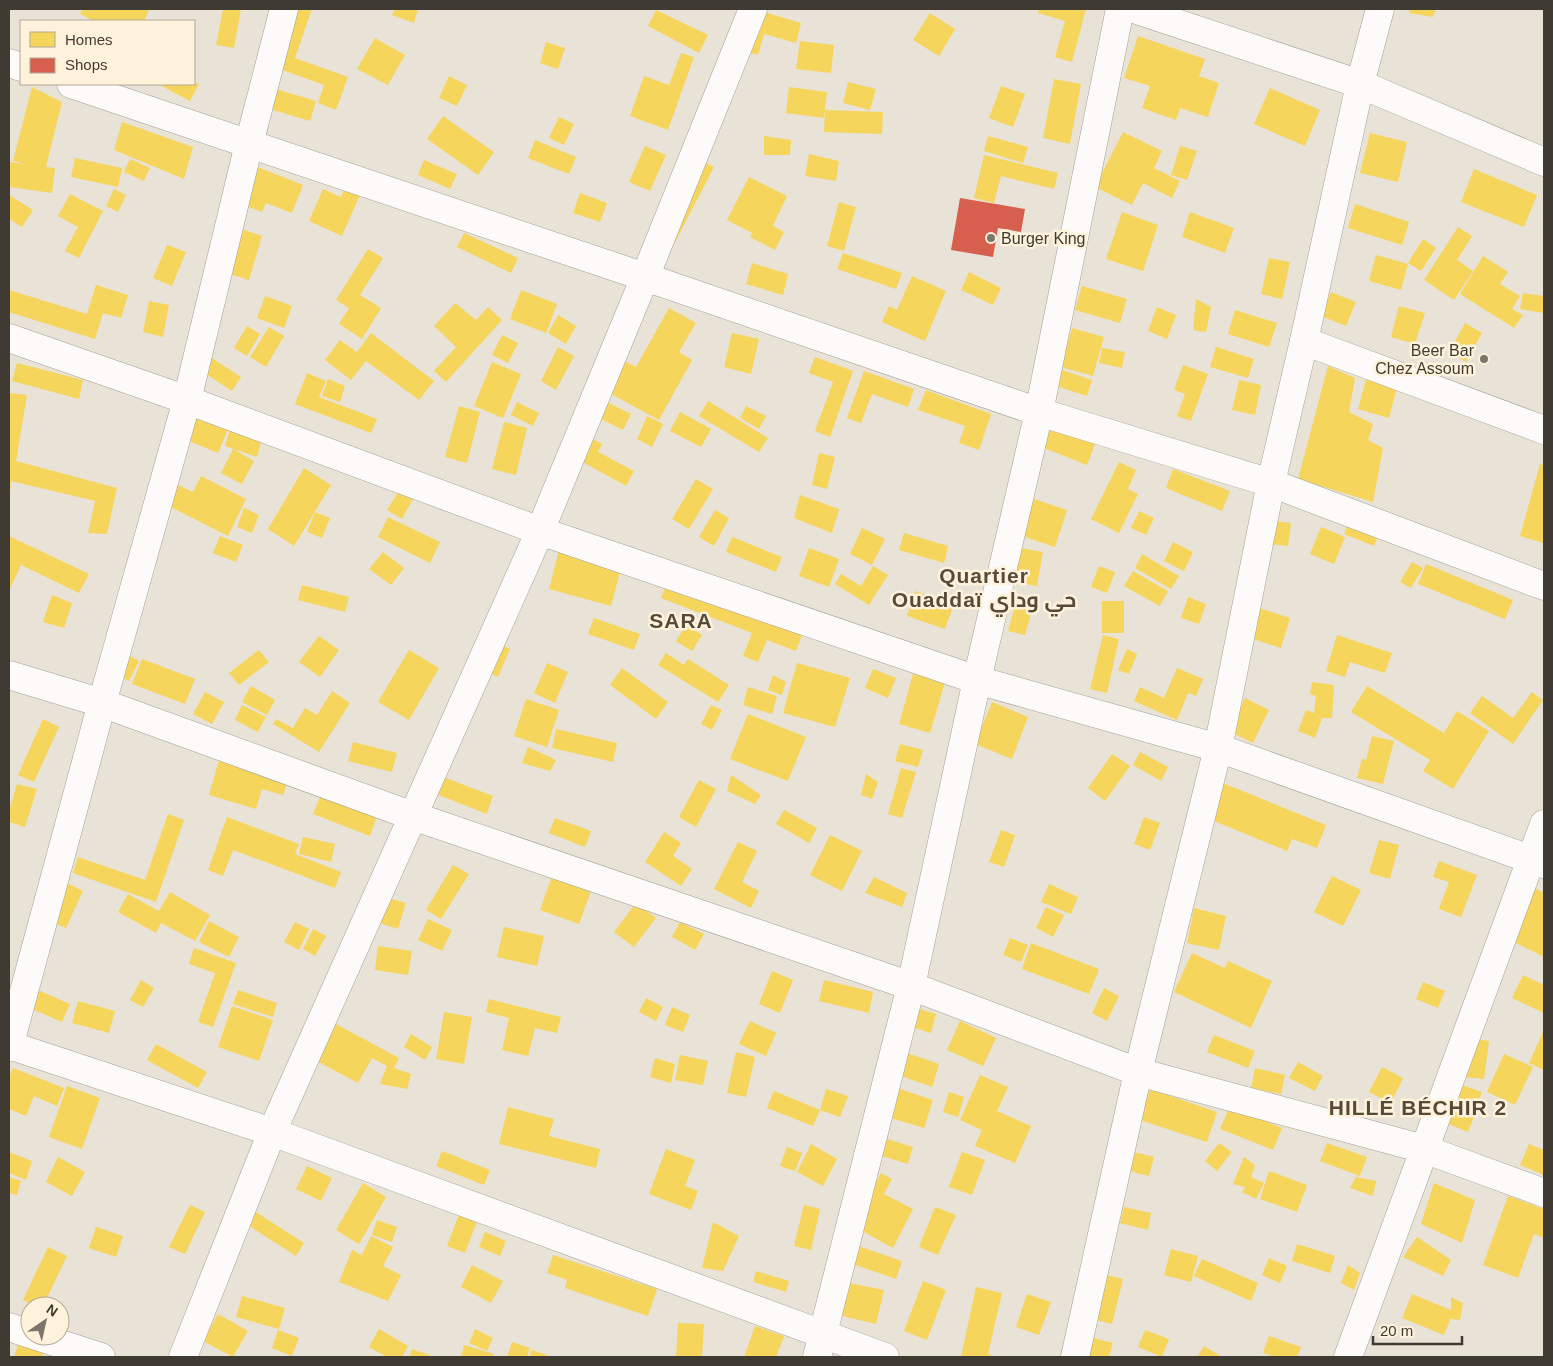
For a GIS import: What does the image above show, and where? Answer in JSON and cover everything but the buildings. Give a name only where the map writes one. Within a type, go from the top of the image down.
[{"type":"street","points":[[284,9],[187,400],[9,1046],[272,1132],[819,1346],[885,1357]]},
{"type":"street","points":[[183,1357],[272,1132],[540,530],[753,9]]},
{"type":"street","points":[[819,1346],[911,986],[977,680],[1039,412],[1120,9]]},
{"type":"street","points":[[1134,9],[1360,84],[1544,162]]},
{"type":"street","points":[[1075,1357],[1138,1072],[1218,748],[1271,483],[1360,84],[1380,9]]},
{"type":"street","points":[[74,85],[1039,412],[1271,483],[1544,586]]},
{"type":"street","points":[[9,338],[187,400],[540,530],[977,680],[1218,748],[1538,861]]},
{"type":"street","points":[[1304,341],[1544,430]]},
{"type":"street","points":[[9,675],[102,703],[413,816],[911,986],[1138,1072],[1424,1149],[1544,1192]]},
{"type":"street","points":[[1348,1357],[1424,1149],[1538,861],[1544,824]]},
{"type":"street","points":[[67,1346],[101,1357]]},
{"type":"place","name":"Burger King","points":[[991,238]]},
{"type":"place","name":"Beer Bar Chez Assoum","points":[[1484,359]]},
{"type":"district","name":"Quartier Ouaddaï حي وداي","points":[[984,587]]},
{"type":"district","name":"SARA","points":[[681,620]]},
{"type":"district","name":"HILLÉ BÉCHIR 2","points":[[1418,1107]]}]
